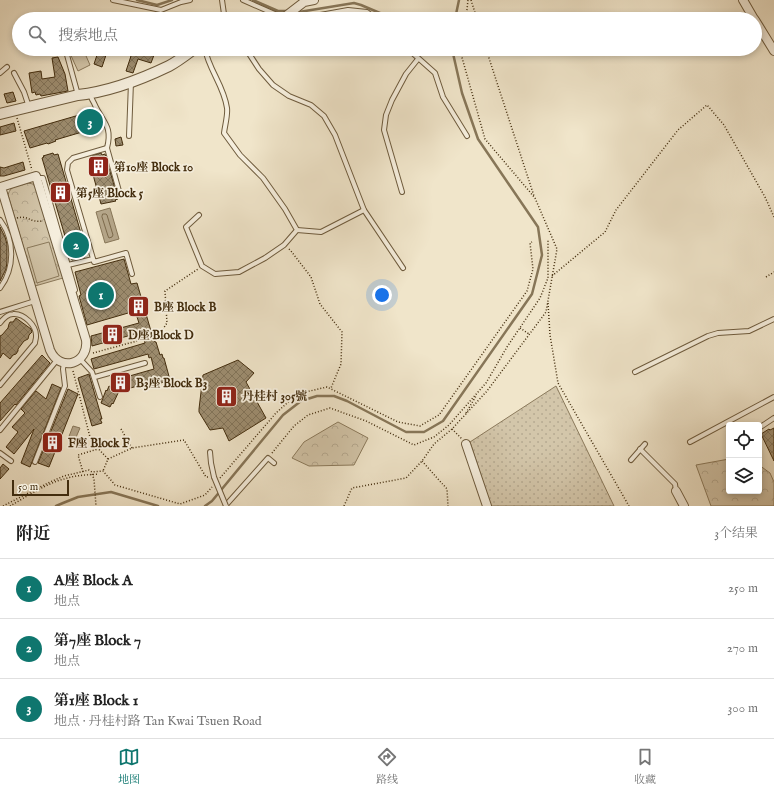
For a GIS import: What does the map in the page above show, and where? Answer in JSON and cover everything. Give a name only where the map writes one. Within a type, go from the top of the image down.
[{"type":"street","points":[[291,12],[303,1],[314,0]]},
{"type":"street","points":[[746,2],[751,12]]},
{"type":"street","points":[[762,30],[774,50]]},
{"type":"street","points":[[0,114],[90,94],[132,82],[170,66],[184,56]]},
{"type":"street","points":[[35,178],[86,340],[86,345],[82,356],[64,362],[52,355],[50,350],[1,187],[35,178]]},
{"type":"street","points":[[466,444],[487,506]]},
{"type":"street","points":[[676,491],[684,506]]},
{"type":"lane","points":[[113,0],[161,10],[190,0]]},
{"type":"lane","points":[[222,0],[224,12]]},
{"type":"lane","points":[[243,0],[270,12]]},
{"type":"lane","points":[[337,12],[348,10],[367,12]]},
{"type":"lane","points":[[67,56],[78,96]]},
{"type":"lane","points":[[206,56],[223,91],[227,109],[224,133],[240,155],[263,178],[285,209],[297,230]]},
{"type":"lane","points":[[251,56],[273,86],[289,96],[311,105],[324,116],[335,135],[364,210],[403,268]]},
{"type":"lane","points":[[415,56],[435,73],[443,98],[467,136]]},
{"type":"lane","points":[[402,192],[384,130],[386,115],[392,100],[406,74],[418,59]]},
{"type":"lane","points":[[0,73],[7,67]]},
{"type":"lane","points":[[14,73],[30,107]]},
{"type":"lane","points":[[129,136],[132,82]]},
{"type":"lane","points":[[90,94],[109,131],[107,148],[119,191]]},
{"type":"lane","points":[[107,148],[73,158],[68,163],[67,170],[94,262],[126,253],[132,274]]},
{"type":"lane","points":[[35,178],[43,178],[75,292],[72,295]]},
{"type":"lane","points":[[297,230],[321,232],[364,210]]},
{"type":"lane","points":[[199,215],[186,227],[202,266],[215,274],[239,272],[265,258],[284,245],[297,230]]},
{"type":"lane","points":[[0,220],[11,244],[11,263],[5,281],[0,288]]},
{"type":"lane","points":[[68,266],[92,258]]},
{"type":"lane","points":[[0,312],[35,301]]},
{"type":"lane","points":[[0,323],[3,319],[14,313],[21,315],[30,321],[35,328],[36,336],[35,343],[0,385]]},
{"type":"lane","points":[[635,372],[708,336],[718,333],[749,331],[774,319]]},
{"type":"lane","points":[[82,356],[95,377],[100,397]]},
{"type":"lane","points":[[0,430],[64,362]]},
{"type":"lane","points":[[35,462],[65,386],[63,369],[64,362]]},
{"type":"lane","points":[[95,377],[145,363]]},
{"type":"lane","points":[[690,442],[774,397]]},
{"type":"lane","points":[[762,426],[774,418]]},
{"type":"lane","points":[[631,460],[644,444]]},
{"type":"lane","points":[[640,449],[675,484],[676,491]]},
{"type":"lane","points":[[210,452],[214,477],[226,506],[268,458],[274,463]]},
{"type":"lane","points":[[0,453],[11,461]]},
{"type":"path","points":[[467,12],[468,0]]},
{"type":"path","points":[[471,0],[475,12]]},
{"type":"path","points":[[462,56],[485,139],[535,198]]},
{"type":"path","points":[[344,506],[352,488],[406,478],[422,461],[434,444],[452,429],[487,391],[546,312],[557,249],[535,198],[488,56]]},
{"type":"path","points":[[552,276],[605,232],[616,210],[678,130],[707,105],[724,125],[765,197],[774,217]]},
{"type":"path","points":[[15,110],[35,178]]},
{"type":"path","points":[[11,220],[23,217],[36,222],[49,219]]},
{"type":"path","points":[[268,458],[293,426],[308,415],[330,408],[366,421],[414,445],[434,437],[449,425],[486,383],[540,298],[548,278],[548,240]]},
{"type":"path","points":[[102,471],[115,485],[180,504],[205,495],[276,413],[297,394],[327,387],[398,422],[420,426],[439,415],[526,291],[533,269],[530,243],[532,242]]},
{"type":"path","points":[[284,245],[291,251],[310,277],[320,304],[342,332],[341,364],[331,388]]},
{"type":"path","points":[[82,356],[159,335],[167,322],[165,291],[202,266]]},
{"type":"path","points":[[766,277],[774,272]]},
{"type":"path","points":[[548,300],[550,335],[558,383],[629,506]]},
{"type":"path","points":[[520,328],[529,334]]},
{"type":"path","points":[[64,362],[91,441],[108,459]]},
{"type":"path","points":[[464,416],[478,392]]},
{"type":"path","points":[[276,413],[280,415]]},
{"type":"path","points":[[122,429],[132,448]]},
{"type":"path","points":[[452,429],[466,444]]},
{"type":"path","points":[[102,471],[108,459],[132,448],[184,440],[206,477],[214,477]]},
{"type":"path","points":[[83,472],[78,455],[98,449]]},
{"type":"path","points":[[422,461],[447,489],[448,506]]},
{"type":"path","points":[[3,506],[64,476],[89,470],[92,473],[99,474]]},
{"type":"path","points":[[10,506],[63,479],[102,471]]},
{"type":"path","points":[[92,473],[94,479],[96,506]]},
{"type":"green space","points":[[71,56],[86,56],[90,65],[78,71]]},
{"type":"green space","points":[[28,183],[33,184],[36,188],[63,278],[35,286],[8,195],[13,187]]},
{"type":"green space","points":[[49,242],[59,276],[37,283],[27,248]]},
{"type":"green space","points":[[556,386],[614,506],[491,506],[470,442]]},
{"type":"green space","points":[[338,422],[368,438],[354,465],[309,466],[292,458],[304,442]]},
{"type":"green space","points":[[726,460],[726,494],[762,494],[762,467],[770,473],[774,482],[774,506],[711,506],[696,465]]},
{"type":"water","points":[[110,208],[119,239],[105,243],[96,212]]},
{"type":"water","points":[[73,426],[80,428],[74,442],[68,439]]},
{"type":"building","points":[[97,56],[106,56],[102,67],[94,64]]},
{"type":"building","points":[[131,56],[154,56],[151,63],[138,59],[133,73],[126,71]]},
{"type":"building","points":[[58,57],[65,74],[68,91],[41,96],[40,94],[36,95],[35,92],[32,93],[29,73],[41,71],[42,79],[55,77],[52,58]]},
{"type":"building","points":[[13,92],[16,101],[7,103],[4,94]]},
{"type":"building","points":[[93,111],[100,121],[101,124],[98,124],[99,127],[55,140],[56,141],[48,144],[30,148],[24,131]]},
{"type":"building","points":[[14,123],[16,131],[0,135],[0,127]]},
{"type":"building","points":[[121,137],[123,145],[116,146],[115,139]]},
{"type":"building","points":[[53,153],[54,155],[58,154],[87,254],[84,255],[85,257],[72,260],[42,158],[44,157],[43,156]]},
{"type":"building","points":[[101,153],[102,155],[105,154],[118,199],[115,200],[116,201],[101,204],[89,160],[91,159],[91,156]]},
{"type":"building","points":[[23,162],[25,170],[0,176],[0,167],[4,168]]},
{"type":"building","points":[[0,227],[7,244],[7,262],[6,269],[0,281]]},
{"type":"building","points":[[124,259],[131,284],[137,283],[153,338],[156,342],[160,355],[162,354],[164,358],[170,380],[161,383],[160,378],[149,383],[119,391],[115,381],[154,369],[151,357],[149,358],[148,354],[94,369],[91,359],[145,343],[142,332],[92,346],[91,336],[139,323],[135,311],[87,325],[79,296],[81,295],[75,272]]},
{"type":"building","points":[[16,318],[31,329],[32,332],[28,339],[24,341],[18,349],[16,354],[10,359],[3,353],[0,358],[0,336],[8,328],[10,322],[13,322]]},
{"type":"building","points":[[42,355],[50,363],[16,405],[15,404],[0,421],[0,403]]},
{"type":"building","name":"丹桂村 305號","points":[[238,360],[254,373],[246,382],[266,418],[229,441],[223,428],[210,430],[199,412],[199,409],[203,375]]},
{"type":"building","points":[[89,374],[102,419],[100,419],[102,423],[92,426],[78,378]]},
{"type":"building","points":[[52,384],[61,388],[30,467],[21,463],[34,429],[14,454],[6,447],[18,432],[12,427],[25,413],[21,409],[36,391],[46,399]]},
{"type":"building","points":[[109,386],[119,391],[110,407],[101,403]]},
{"type":"building","points":[[68,389],[78,394],[49,467],[38,463]]},
{"type":"building","points":[[774,428],[774,461],[762,436],[762,433],[769,429]]},
{"type":"building","points":[[3,464],[9,469],[0,479],[0,468]]},
{"type":"waterway","points":[[137,0],[157,5],[172,0]]},
{"type":"waterway","points":[[253,0],[278,11],[288,11]]},
{"type":"waterway","points":[[456,12],[459,0]]},
{"type":"waterway","points":[[299,12],[354,3],[378,12]]},
{"type":"waterway","points":[[205,506],[212,501],[283,415],[301,401],[317,396],[334,396],[347,401],[406,432],[424,432],[443,421],[532,294],[542,255],[538,227],[478,139],[462,93],[454,56]]},
{"type":"waterway","points":[[56,506],[78,497],[111,492],[158,506]]},
{"type":"place","name":"第1座 Block 1","points":[[90,122]]},
{"type":"place","name":"第10座 Block 10","points":[[99,167]]},
{"type":"place","name":"第5座 Block 5","points":[[60,193]]},
{"type":"place","name":"第7座 Block 7","points":[[76,245]]},
{"type":"place","name":"A座 Block A","points":[[101,295]]},
{"type":"place","name":"B座 Block B","points":[[139,307]]},
{"type":"place","name":"D座 Block D","points":[[112,335]]},
{"type":"place","name":"B3座 Block B3","points":[[121,383]]},
{"type":"place","name":"丹桂村 305號","points":[[227,396]]},
{"type":"place","name":"F座 Block F","points":[[52,443]]}]
